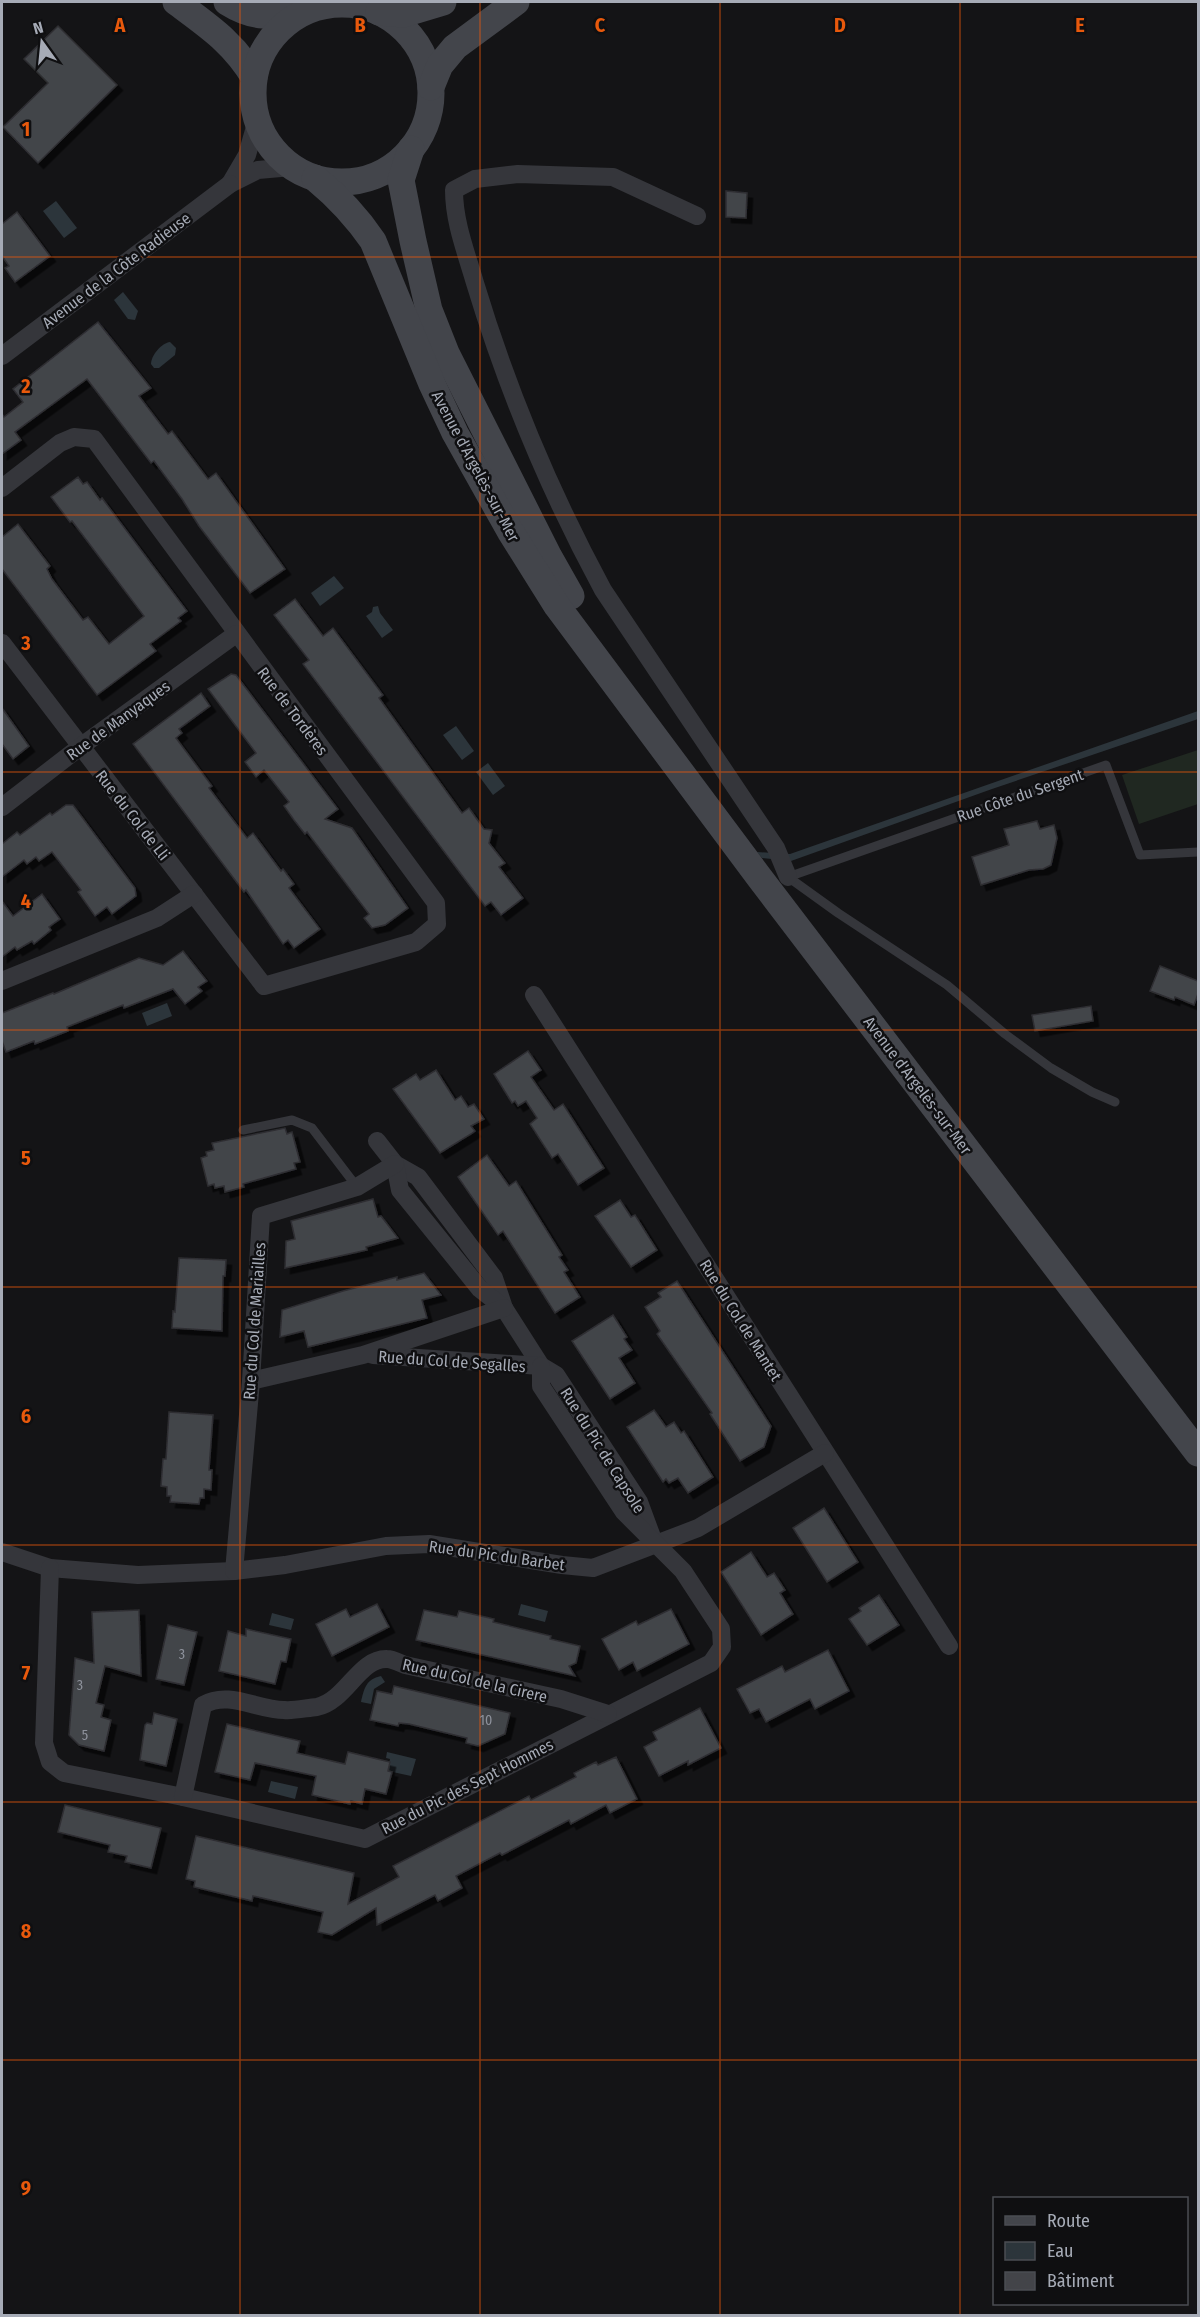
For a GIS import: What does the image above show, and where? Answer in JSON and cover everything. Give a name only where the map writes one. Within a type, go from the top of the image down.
[{"type":"main road","points":[[176,2],[228,41],[254,77]]},
{"type":"main road","points":[[227,2],[243,12],[271,17],[334,4],[357,5],[379,12],[403,14],[443,2]]},
{"type":"main road","points":[[313,9],[292,20],[274,35],[262,55],[254,77],[253,99],[257,120],[271,146],[304,172],[341,182],[367,178],[391,167],[411,149],[423,131],[430,110],[432,87],[440,65],[455,47],[516,2]]},
{"type":"main road","points":[[379,12],[403,28],[421,50],[432,87]]},
{"type":"main road","name":"Avenue d'Argelès-sur-Mer","points":[[411,149],[402,180],[412,241],[433,321],[446,353],[549,557],[640,716]]},
{"type":"main road","name":"Avenue d'Argelès-sur-Mer","points":[[304,172],[339,197],[374,241],[428,374],[455,433],[499,512],[557,606],[640,716],[775,879],[1198,1453]]},
{"type":"street","name":"Avenue de la Côte Radieuse","points":[[230,184],[247,155],[257,120]]},
{"type":"street","name":"Avenue de la Côte Radieuse","points":[[2,356],[230,184],[258,170],[304,172]]},
{"type":"street","points":[[697,216],[613,177],[518,174],[475,179],[454,190],[454,212],[490,334],[516,407],[584,554],[603,590],[776,848],[775,879]]},
{"type":"street","name":"Rue de Tordères","points":[[2,488],[60,443],[74,437],[94,440],[436,903],[437,924],[416,942],[264,986]]},
{"type":"street","name":"Rue de Manyaques","points":[[2,807],[80,747],[236,634]]},
{"type":"street","name":"Rue du Col de Lli","points":[[2,643],[264,986]]},
{"type":"street","points":[[2,981],[157,918],[194,894]]},
{"type":"street","name":"Rue du Col de Mantet","points":[[534,995],[949,1646]]},
{"type":"street","name":"Rue du Pic de Capsole","points":[[377,1141],[395,1164],[418,1177],[494,1278],[504,1308],[541,1366],[556,1375],[639,1502],[654,1544]]},
{"type":"street","name":"Rue du Col de Mariailles","points":[[234,1571],[251,1381],[261,1216],[357,1186],[395,1164]]},
{"type":"street","name":"Rue du Col de Segalles","points":[[251,1381],[363,1355],[504,1308]]},
{"type":"street","name":"Rue du Col de Segalles","points":[[363,1355],[541,1366]]},
{"type":"street","name":"Rue du Pic du Barbet","points":[[2,1552],[50,1568],[138,1575],[234,1571],[285,1565],[386,1546],[429,1544],[593,1568],[698,1528],[825,1453]]},
{"type":"street","name":"Rue du Pic des Sept Hommes","points":[[50,1568],[44,1743],[50,1762],[64,1773],[183,1797],[365,1839],[711,1663],[722,1647],[721,1629],[683,1571],[654,1544]]},
{"type":"street","name":"Rue du Col de la Cirere","points":[[183,1797],[203,1705],[212,1700],[228,1699],[283,1711],[320,1706],[344,1692],[365,1666],[387,1659],[405,1665],[561,1699],[608,1714]]},
{"type":"lane","name":"Rue Côte du Sergent","points":[[775,879],[1106,765],[1140,855],[1198,852]]},
{"type":"lane","points":[[775,879],[947,985],[1005,1034],[1051,1068],[1092,1092],[1115,1102]]},
{"type":"lane","points":[[243,1131],[292,1120],[312,1128],[357,1186]]},
{"type":"shaded area","points":[[1198,750],[1198,804],[1139,824],[1122,775]]},
{"type":"water","points":[[56,201],[77,228],[64,238],[43,211]]},
{"type":"water","points":[[123,292],[138,311],[135,320],[128,319],[114,300]]},
{"type":"water","points":[[170,342],[176,348],[175,355],[159,368],[154,368],[151,361],[155,354],[160,347]]},
{"type":"water","points":[[334,576],[344,588],[320,606],[311,593]]},
{"type":"water","points":[[378,606],[380,613],[393,630],[382,638],[366,616],[372,612],[373,607]]},
{"type":"water","points":[[1198,711],[1198,719],[791,861],[762,858],[757,852],[790,854]]},
{"type":"water","points":[[456,726],[474,751],[462,760],[443,735]]},
{"type":"water","points":[[488,763],[505,786],[493,795],[476,772]]},
{"type":"water","points":[[167,1003],[172,1016],[147,1026],[142,1013]]},
{"type":"water","points":[[521,1604],[548,1611],[545,1622],[518,1615]]},
{"type":"water","points":[[272,1613],[294,1619],[291,1630],[269,1625]]},
{"type":"water","points":[[381,1676],[385,1682],[374,1689],[371,1704],[361,1702],[369,1682]]},
{"type":"water","points":[[387,1752],[416,1759],[411,1776],[388,1771],[390,1759],[386,1758]]},
{"type":"water","points":[[271,1781],[298,1787],[295,1799],[268,1792]]},
{"type":"building","points":[[58,26],[117,85],[38,163],[3,127],[48,83],[24,59]]},
{"type":"building","points":[[726,191],[747,193],[746,218],[726,217]]},
{"type":"building","points":[[17,212],[50,256],[15,282],[5,268],[9,266],[2,256],[2,224]]},
{"type":"building","points":[[98,322],[151,388],[139,396],[168,434],[172,431],[208,479],[216,473],[285,569],[250,593],[199,526],[154,461],[151,463],[87,379],[15,432],[21,440],[2,454],[2,414],[4,417],[23,402],[13,389]]},
{"type":"building","points":[[78,477],[83,484],[87,482],[100,500],[102,498],[187,611],[178,618],[181,621],[150,644],[156,651],[97,695],[2,569],[2,537],[18,524],[50,566],[47,569],[52,579],[83,620],[88,617],[109,644],[144,616],[51,497]]},
{"type":"building","points":[[295,599],[323,636],[333,628],[383,695],[379,698],[462,813],[469,808],[484,829],[492,830],[489,843],[505,863],[499,867],[523,898],[501,915],[491,902],[485,906],[303,664],[309,660],[274,615]]},
{"type":"building","points":[[231,674],[236,675],[338,809],[325,819],[352,828],[408,908],[385,925],[372,928],[364,918],[369,914],[307,832],[305,834],[284,806],[289,802],[264,770],[256,777],[245,762],[256,753],[208,689]]},
{"type":"building","points":[[201,693],[210,706],[179,729],[182,733],[176,738],[212,786],[209,788],[247,838],[253,833],[281,871],[283,869],[294,884],[289,888],[320,929],[294,948],[288,940],[283,944],[246,890],[244,892],[133,744]]},
{"type":"building","points":[[2,708],[29,746],[13,759],[2,744]]},
{"type":"building","points":[[66,805],[73,805],[135,888],[136,896],[112,914],[107,907],[95,916],[78,892],[81,890],[52,852],[39,861],[36,857],[27,864],[24,860],[2,877],[2,844],[17,832],[20,835],[50,813],[52,815]]},
{"type":"building","points":[[1037,821],[1040,829],[1054,825],[1057,838],[1051,865],[981,885],[972,857],[1009,845],[1004,829]]},
{"type":"building","points":[[42,894],[60,919],[49,927],[51,930],[34,944],[32,941],[17,950],[15,947],[2,957],[2,901],[13,916]]},
{"type":"building","points":[[183,951],[207,981],[198,987],[202,991],[185,1004],[173,989],[124,1008],[123,1005],[67,1027],[68,1031],[35,1044],[34,1041],[6,1052],[2,1041],[2,1013],[139,958],[163,965]]},
{"type":"building","points":[[1160,966],[1198,981],[1198,994],[1194,1005],[1175,997],[1174,1000],[1150,991]]},
{"type":"building","points":[[1091,1006],[1093,1021],[1035,1031],[1032,1015]]},
{"type":"building","points":[[528,1051],[541,1070],[531,1077],[554,1110],[563,1104],[604,1168],[578,1185],[558,1154],[552,1158],[530,1124],[537,1118],[526,1101],[518,1106],[515,1101],[512,1103],[494,1074]]},
{"type":"building","points":[[436,1070],[455,1100],[461,1096],[468,1107],[474,1104],[484,1119],[471,1126],[475,1131],[440,1153],[393,1089],[416,1074],[420,1080]]},
{"type":"building","points":[[285,1128],[287,1134],[292,1132],[300,1162],[294,1163],[296,1169],[243,1184],[244,1187],[225,1192],[224,1186],[215,1188],[214,1184],[208,1186],[201,1158],[207,1156],[206,1152],[214,1150],[212,1143]]},
{"type":"building","points":[[487,1155],[509,1186],[516,1181],[562,1255],[559,1257],[568,1270],[564,1272],[580,1297],[555,1313],[503,1231],[498,1235],[458,1177]]},
{"type":"building","points":[[373,1199],[378,1217],[381,1216],[398,1238],[366,1247],[367,1250],[285,1268],[286,1241],[295,1239],[291,1221]]},
{"type":"building","points":[[620,1200],[631,1217],[635,1215],[657,1250],[631,1267],[595,1216]]},
{"type":"building","points":[[179,1258],[226,1260],[225,1276],[223,1276],[222,1331],[172,1328]]},
{"type":"building","points":[[424,1273],[441,1295],[422,1300],[427,1318],[308,1347],[304,1331],[280,1337],[282,1310],[343,1291],[397,1277],[397,1280]]},
{"type":"building","points":[[677,1281],[771,1426],[764,1447],[740,1461],[710,1414],[712,1413],[657,1334],[660,1331],[645,1307],[661,1297],[658,1293]]},
{"type":"building","points":[[613,1315],[627,1337],[624,1339],[632,1350],[619,1358],[635,1383],[610,1399],[572,1341]]},
{"type":"building","points":[[654,1410],[666,1427],[674,1422],[681,1433],[684,1431],[713,1477],[688,1493],[678,1478],[669,1483],[666,1479],[663,1482],[627,1427]]},
{"type":"building","points":[[169,1412],[213,1415],[209,1470],[212,1470],[211,1490],[204,1489],[204,1498],[200,1498],[199,1504],[170,1502],[171,1496],[167,1496],[167,1487],[161,1486],[163,1459],[166,1459]]},
{"type":"building","points":[[824,1508],[858,1562],[827,1582],[793,1528]]},
{"type":"building","points":[[751,1552],[767,1577],[774,1573],[785,1590],[780,1593],[793,1614],[761,1635],[721,1572]]},
{"type":"building","points":[[879,1595],[899,1625],[867,1645],[849,1619],[861,1611],[859,1608]]},
{"type":"building","points":[[377,1604],[389,1627],[332,1656],[316,1624],[346,1609],[350,1617]]},
{"type":"building","points":[[671,1609],[689,1644],[637,1671],[633,1662],[619,1670],[602,1639],[636,1621],[638,1625]]},
{"type":"building","points":[[139,1610],[141,1676],[105,1666],[96,1703],[104,1705],[101,1717],[111,1720],[104,1751],[79,1745],[69,1735],[75,1658],[94,1663],[92,1612]]},
{"type":"building","points":[[424,1610],[457,1617],[459,1611],[494,1619],[493,1622],[551,1636],[550,1639],[580,1646],[576,1663],[569,1666],[575,1676],[416,1640]]},
{"type":"building","points":[[168,1625],[197,1632],[184,1685],[156,1679]]},
{"type":"building","points":[[246,1629],[291,1639],[286,1662],[281,1661],[275,1684],[219,1671],[228,1631],[246,1636]]},
{"type":"building","points":[[828,1650],[849,1691],[815,1709],[810,1699],[766,1722],[759,1709],[750,1713],[737,1689],[782,1666],[785,1672]]},
{"type":"building","points":[[394,1686],[510,1713],[505,1734],[478,1746],[466,1743],[467,1738],[409,1724],[399,1723],[398,1726],[370,1720],[377,1691],[392,1694]]},
{"type":"building","points":[[700,1708],[721,1748],[688,1765],[688,1761],[659,1776],[644,1747],[657,1740],[653,1732]]},
{"type":"building","points":[[154,1713],[177,1719],[166,1766],[140,1760],[145,1725],[152,1724]]},
{"type":"building","points":[[227,1724],[300,1741],[297,1753],[345,1764],[348,1752],[390,1762],[388,1771],[392,1772],[386,1794],[365,1789],[362,1804],[351,1801],[350,1804],[312,1795],[316,1776],[255,1763],[250,1780],[215,1772]]},
{"type":"building","points":[[616,1757],[637,1799],[610,1813],[606,1805],[571,1824],[569,1820],[502,1855],[500,1853],[456,1876],[462,1888],[438,1901],[435,1895],[377,1925],[376,1908],[332,1935],[318,1932],[323,1912],[253,1896],[252,1901],[194,1887],[195,1881],[186,1879],[196,1836],[354,1873],[348,1904],[399,1877],[393,1866],[529,1796],[531,1800],[576,1777],[574,1773],[596,1762],[598,1765]]},
{"type":"building","points":[[65,1805],[161,1828],[151,1868],[125,1862],[127,1856],[108,1852],[110,1845],[58,1832]]}]
